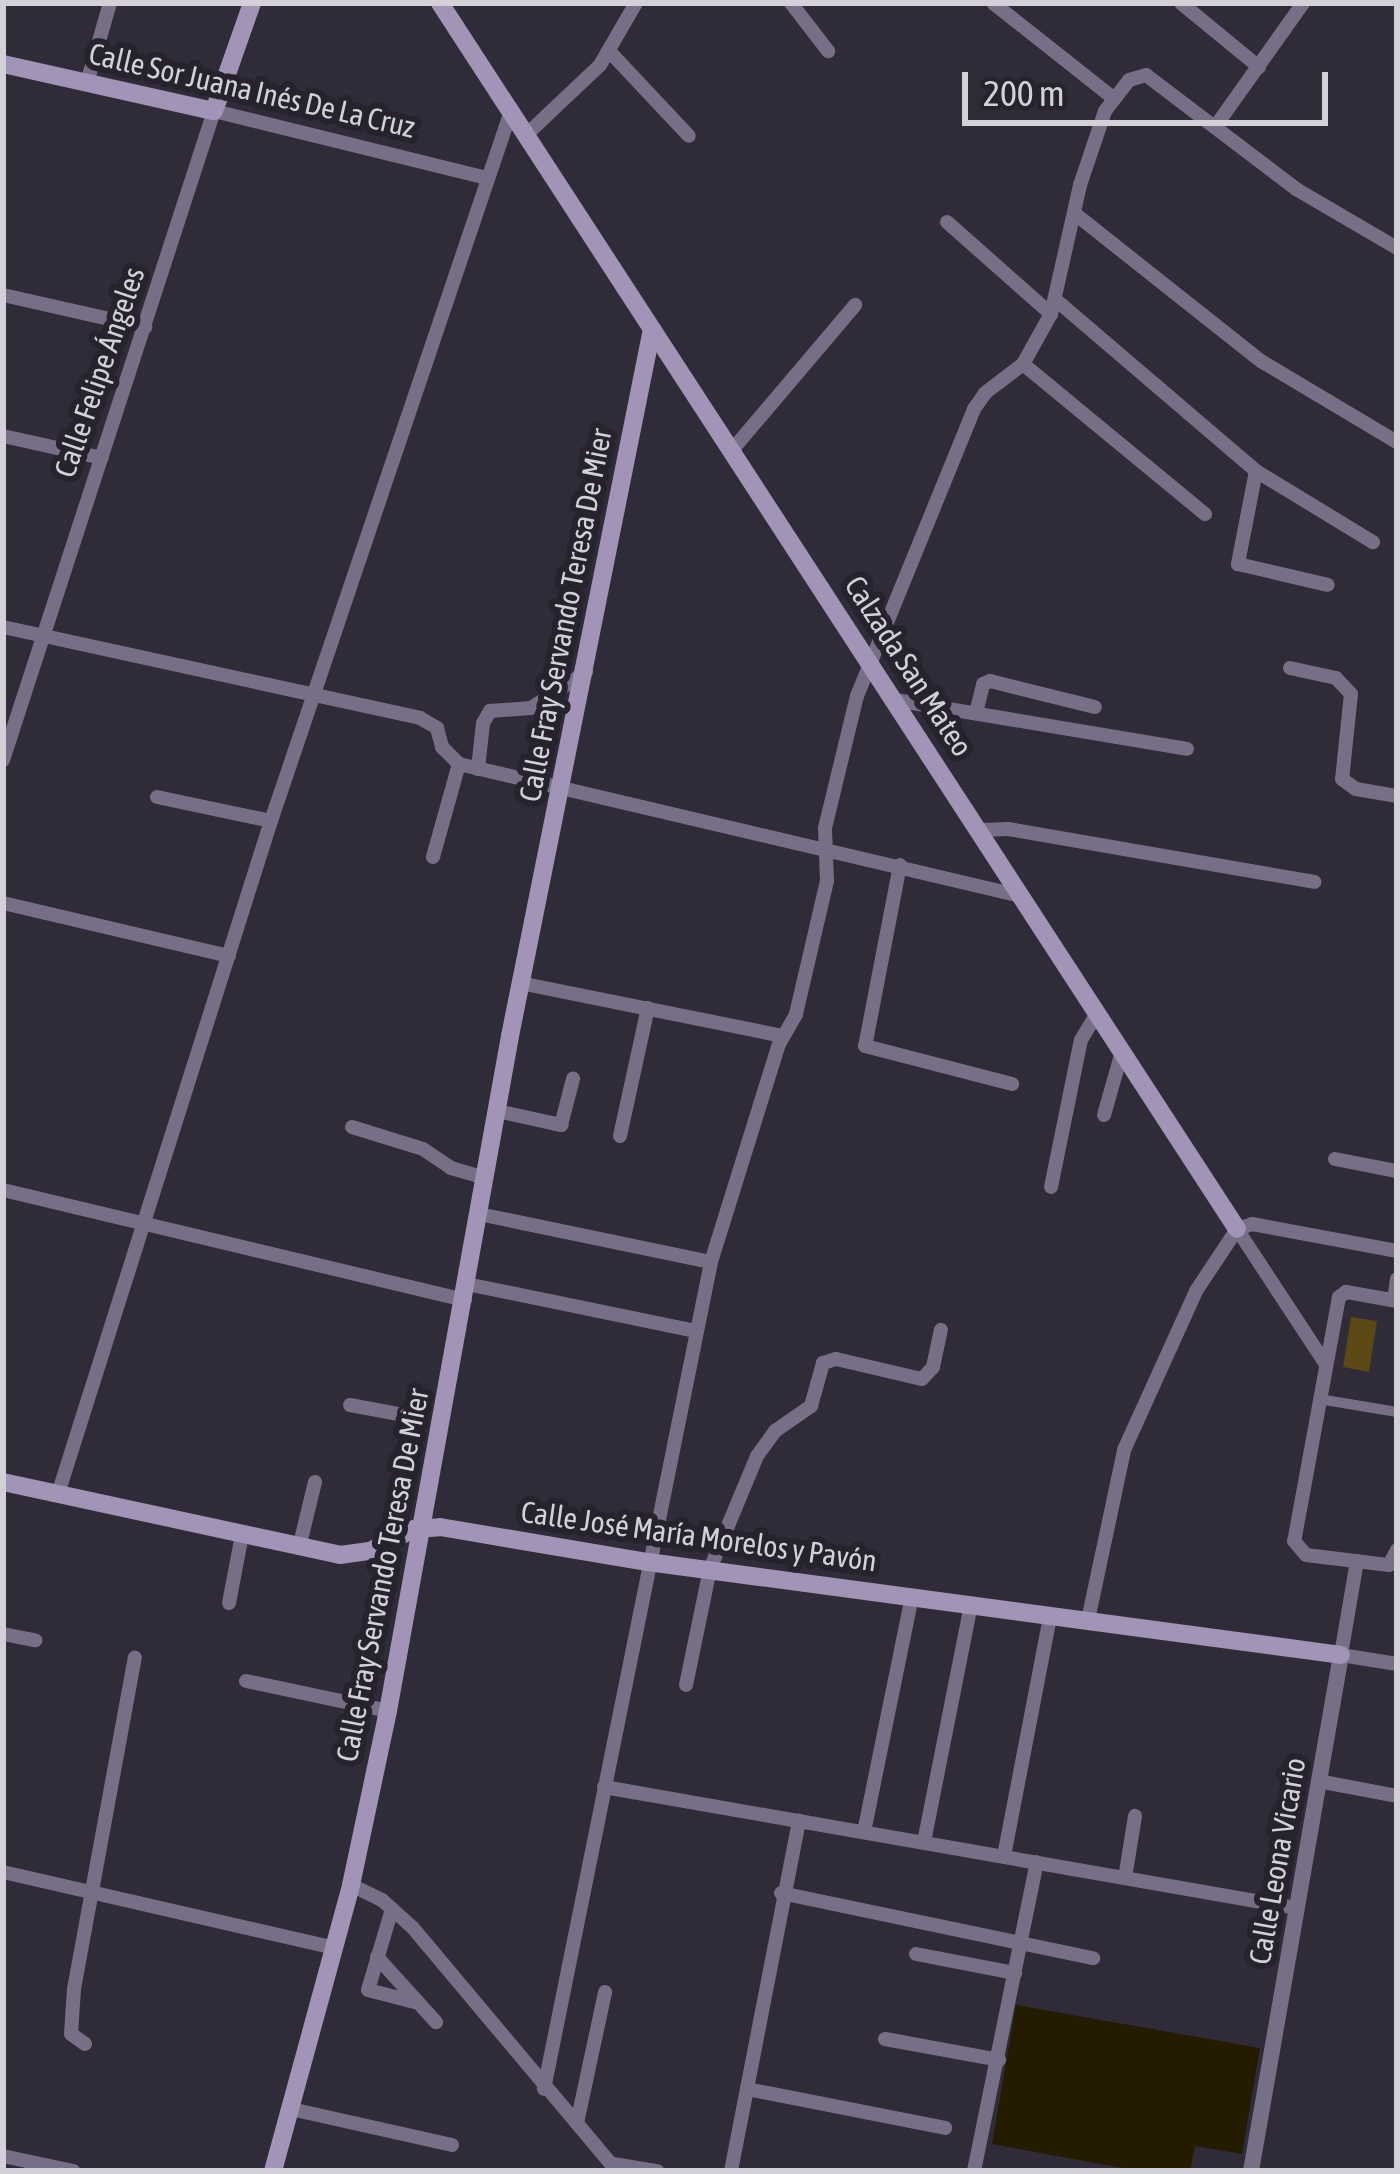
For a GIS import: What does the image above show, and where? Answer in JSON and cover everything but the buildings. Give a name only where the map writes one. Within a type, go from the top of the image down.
[{"type":"main road","name":"Calle Felipe Ángeles","points":[[214,111],[252,3]]},
{"type":"main road","name":"Calzada San Mateo","points":[[440,3],[1238,1228]]},
{"type":"main road","name":"Calle Sor Juana Inés De La Cruz","points":[[3,64],[214,111]]},
{"type":"main road","name":"Calle Fray Servando Teresa De Mier","points":[[273,2171],[351,1885],[388,1711],[520,983],[652,329]]},
{"type":"main road","points":[[3,1482],[351,1556],[425,1526]]},
{"type":"main road","name":"Calle José María Morelos y Pavón","points":[[425,1526],[648,1562],[1341,1655]]},
{"type":"street","points":[[87,83],[110,3]]},
{"type":"street","points":[[524,136],[610,52],[636,3]]},
{"type":"street","points":[[791,3],[828,51]]},
{"type":"street","points":[[993,3],[1112,97]]},
{"type":"street","points":[[1181,3],[1259,67]]},
{"type":"street","points":[[1214,128],[1303,3]]},
{"type":"street","points":[[610,52],[689,136]]},
{"type":"street","points":[[544,2090],[711,1262],[782,1036],[794,1022],[827,881],[825,828],[869,662],[974,409],[1023,364],[1053,307],[1074,213],[1112,97],[1134,76],[1147,75],[1313,200],[1397,248]]},
{"type":"street","name":"Calle Sor Juana Inés De La Cruz","points":[[214,111],[486,178]]},
{"type":"street","name":"Calle Felipe Ángeles","points":[[3,760],[214,111]]},
{"type":"street","points":[[58,1494],[271,821],[510,114]]},
{"type":"street","points":[[1074,213],[1261,361],[1397,442]]},
{"type":"street","points":[[946,222],[1256,471],[1373,542]]},
{"type":"street","points":[[3,295],[145,327]]},
{"type":"street","points":[[733,448],[855,305]]},
{"type":"street","points":[[1023,364],[1205,514]]},
{"type":"street","points":[[3,436],[102,458]]},
{"type":"street","points":[[1256,471],[1238,564],[1328,586]]},
{"type":"street","points":[[3,627],[430,722],[449,758],[478,770],[1021,896]]},
{"type":"street","points":[[1290,668],[1336,678],[1351,694],[1342,779],[1356,788],[1397,796]]},
{"type":"street","points":[[478,770],[483,723],[490,711],[496,706],[526,710],[586,672]]},
{"type":"street","points":[[976,713],[983,684],[990,681],[1095,707]]},
{"type":"street","points":[[896,700],[1187,749]]},
{"type":"street","points":[[433,857],[459,764]]},
{"type":"street","points":[[157,797],[271,821]]},
{"type":"street","points":[[979,830],[1008,829],[1314,883]]},
{"type":"street","points":[[900,865],[865,1046],[873,1052],[1012,1084]]},
{"type":"street","points":[[3,903],[229,956]]},
{"type":"street","points":[[520,983],[782,1036]]},
{"type":"street","points":[[620,1136],[648,1008]]},
{"type":"street","points":[[1051,1187],[1081,1040],[1097,1013]]},
{"type":"street","points":[[1104,1115],[1122,1052]]},
{"type":"street","points":[[497,1111],[561,1125],[572,1079]]},
{"type":"street","points":[[352,1126],[423,1149],[451,1168],[485,1178]]},
{"type":"street","points":[[1335,1160],[1397,1171]]},
{"type":"street","points":[[3,1190],[466,1292],[696,1331]]},
{"type":"street","points":[[479,1214],[711,1262]]},
{"type":"street","points":[[1088,1620],[1124,1450],[1196,1291],[1238,1228],[1252,1224],[1397,1251]]},
{"type":"street","name":"Calzada San Mateo","points":[[1238,1228],[1325,1363]]},
{"type":"street","points":[[1397,1279],[1395,1301],[1340,1294],[1294,1541],[1306,1555],[1358,1562],[1389,1564],[1397,1550]]},
{"type":"street","points":[[686,1684],[710,1569],[757,1456],[776,1430],[811,1406],[824,1363],[836,1359],[922,1379],[933,1367],[941,1330]]},
{"type":"street","points":[[1319,1399],[1397,1412]]},
{"type":"street","points":[[350,1405],[410,1416]]},
{"type":"street","points":[[299,1548],[315,1482]]},
{"type":"street","points":[[229,1603],[242,1535]]},
{"type":"street","name":"Calle Leona Vicario","points":[[1251,2171],[1358,1562]]},
{"type":"street","points":[[864,1832],[912,1596]]},
{"type":"street","points":[[924,1842],[971,1604]]},
{"type":"street","points":[[1004,1856],[1050,1616]]},
{"type":"street","points":[[3,1634],[34,1640]]},
{"type":"street","name":"Calle José María Morelos y Pavón","points":[[1341,1655],[1397,1664]]},
{"type":"street","points":[[85,2044],[71,2034],[70,2023],[135,1658]]},
{"type":"street","points":[[246,1681],[388,1711]]},
{"type":"street","points":[[1318,1781],[1397,1796]]},
{"type":"street","points":[[604,1787],[1296,1908]]},
{"type":"street","points":[[1125,1878],[1135,1816]]},
{"type":"street","points":[[730,2171],[781,1893],[799,1821]]},
{"type":"street","points":[[974,2171],[1037,1862]]},
{"type":"street","points":[[3,1872],[334,1948]]},
{"type":"street","points":[[351,1885],[392,1909],[615,2168],[657,2171]]},
{"type":"street","points":[[781,1893],[1094,1958]]},
{"type":"street","points":[[392,1909],[368,1990],[415,2002]]},
{"type":"street","points":[[916,1954],[1015,1973]]},
{"type":"street","points":[[377,1958],[436,2022]]},
{"type":"street","points":[[577,2122],[605,1992]]},
{"type":"street","points":[[886,2039],[999,2060]]},
{"type":"street","points":[[747,2089],[945,2128]]},
{"type":"street","points":[[291,2109],[452,2145]]},
{"type":"street","points":[[3,2156],[74,2171]]},
{"type":"shaded area","points":[[1351,1317],[1377,1321],[1369,1372],[1343,1367]]},
{"type":"shaded area","points":[[1016,2005],[1260,2048],[1242,2154],[1195,2146],[1190,2171],[1139,2171],[992,2144]]}]
